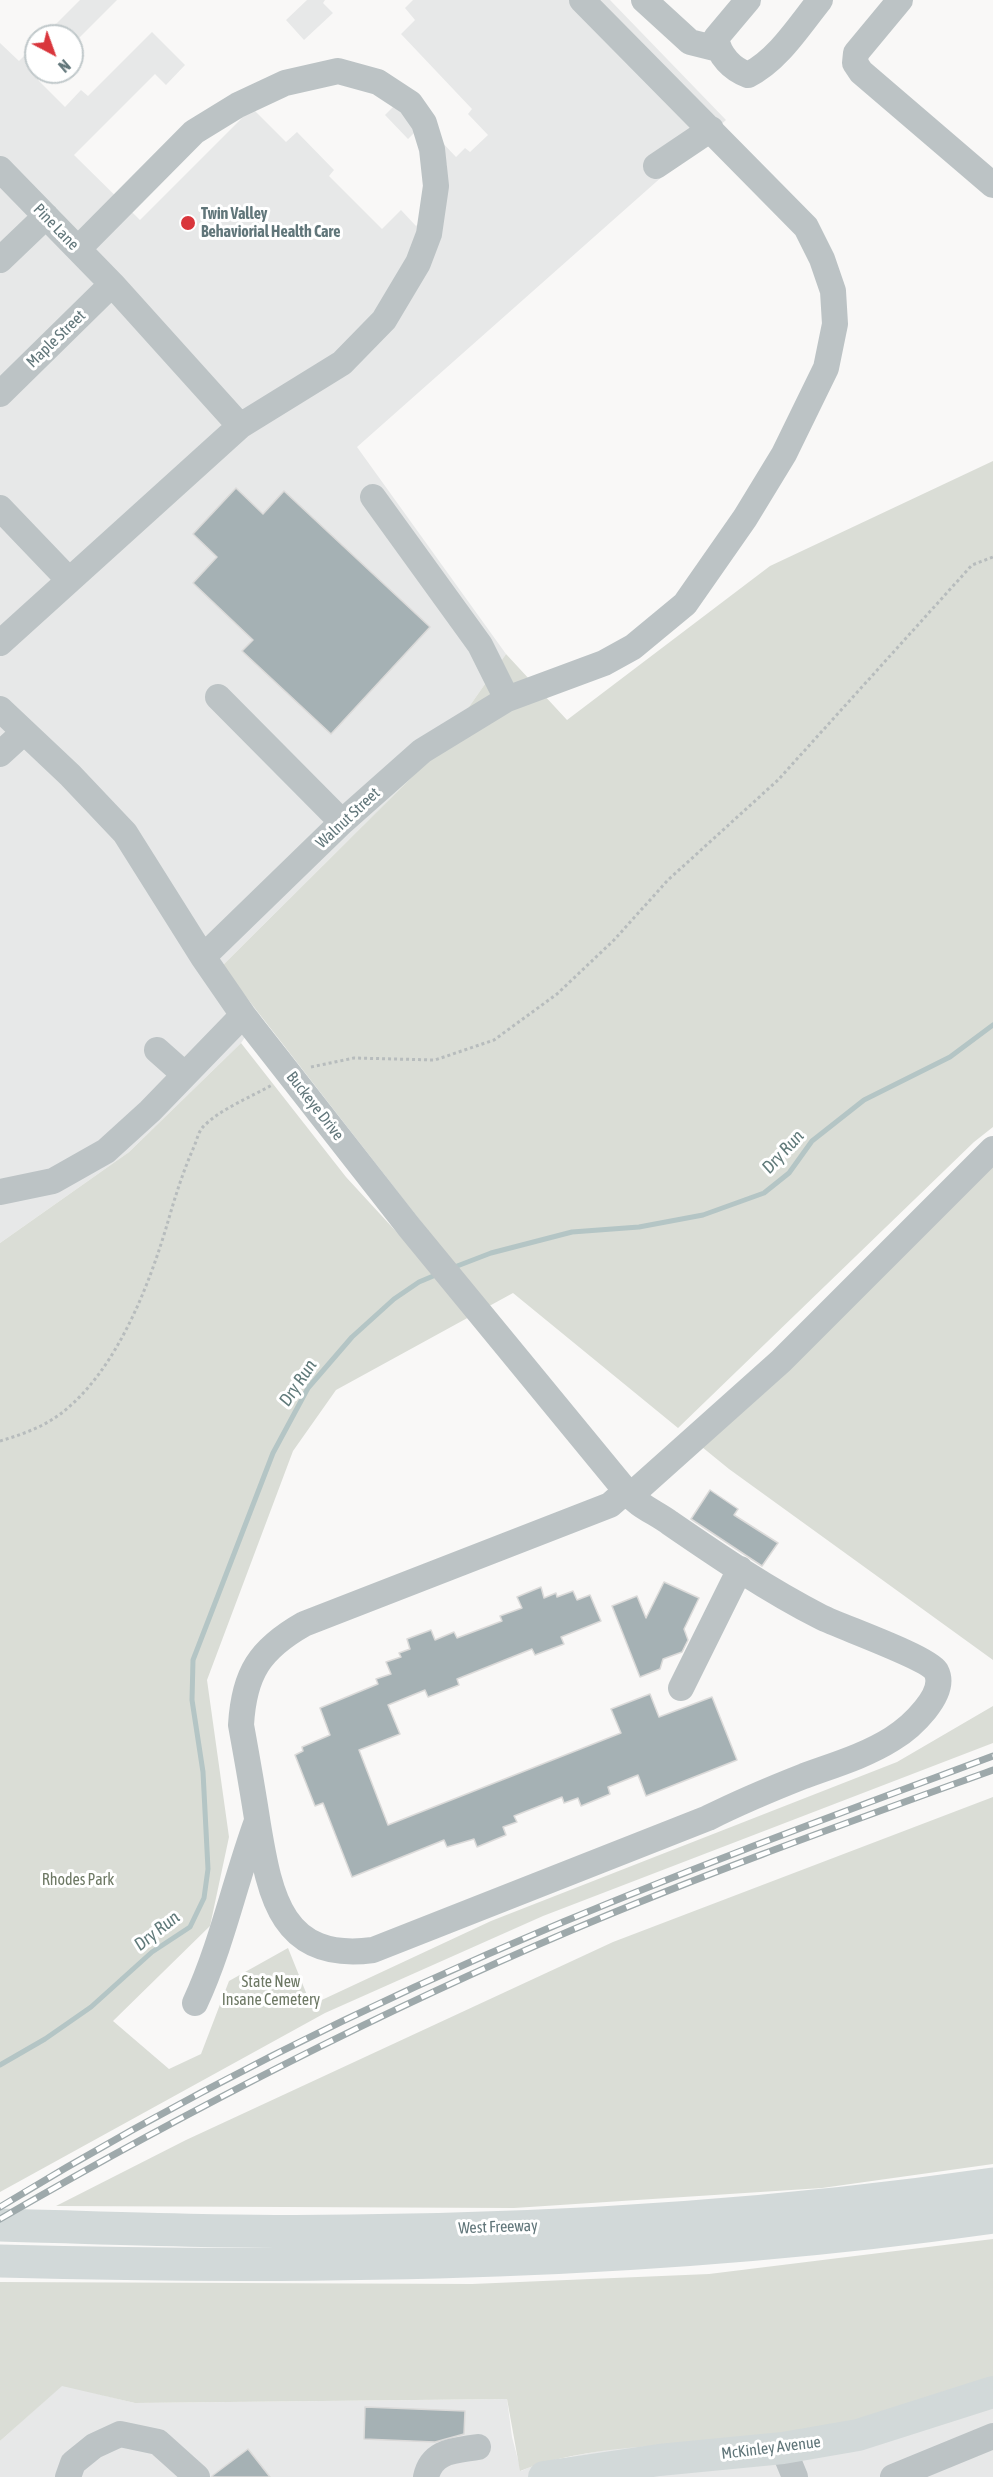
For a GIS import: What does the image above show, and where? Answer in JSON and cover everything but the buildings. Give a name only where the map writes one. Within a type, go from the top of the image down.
[{"type":"highway","name":"West Freeway","points":[[0,2225],[349,2231],[597,2224],[728,2215],[860,2202],[993,2184]]},
{"type":"highway","name":"West Freeway","points":[[0,2261],[378,2264],[631,2254],[805,2241],[993,2217]]},
{"type":"main road","name":"McKinley Avenue","points":[[544,2477],[659,2468],[858,2435],[993,2392]]},
{"type":"lane","name":"Walnut Street","points":[[203,957],[342,822],[422,751],[507,699],[604,663],[633,647],[685,604],[745,518],[784,454],[826,368],[835,324],[833,291],[822,259],[806,227],[582,0]]},
{"type":"lane","points":[[644,0],[690,42],[718,49]]},
{"type":"lane","points":[[748,0],[716,38],[718,49],[735,70],[748,75],[759,70],[778,51],[820,0]]},
{"type":"lane","points":[[900,0],[856,53],[855,63],[861,72],[993,185]]},
{"type":"lane","points":[[0,643],[68,579],[240,426],[342,363],[384,320],[418,263],[429,234],[436,186],[435,162],[424,123],[410,103],[378,82],[338,71],[285,83],[238,105],[194,132],[78,249]]},
{"type":"lane","points":[[656,166],[711,129]]},
{"type":"lane","name":"Pine Lane","points":[[0,169],[112,284],[240,426]]},
{"type":"lane","points":[[0,260],[45,216]]},
{"type":"lane","name":"Maple Street","points":[[0,394],[112,284]]},
{"type":"lane","points":[[373,497],[476,637],[507,699]]},
{"type":"lane","points":[[0,508],[68,579]]},
{"type":"lane","points":[[218,697],[342,822]]},
{"type":"lane","name":"Buckeye Drive","points":[[0,709],[125,832],[203,957],[243,1015],[410,1227],[630,1497]]},
{"type":"lane","points":[[0,754],[23,733]]},
{"type":"lane","points":[[0,1192],[53,1181],[106,1151],[150,1111],[243,1015]]},
{"type":"lane","points":[[157,1050],[184,1074]]},
{"type":"lane","points":[[630,1497],[740,1569],[820,1617],[930,1664],[937,1678],[934,1698],[915,1720],[894,1738],[870,1751],[755,1795],[708,1818],[373,1950],[352,1953],[330,1950],[309,1941],[290,1925],[276,1904],[267,1878],[241,1725],[243,1700],[251,1676],[264,1654],[280,1638],[304,1624],[630,1497],[781,1361],[993,1149]]},
{"type":"lane","points":[[681,1688],[740,1569]]},
{"type":"lane","points":[[195,2003],[207,1976],[240,1867],[257,1821]]},
{"type":"lane","points":[[68,2477],[73,2463],[80,2457],[94,2446],[120,2434],[158,2442],[197,2477]]},
{"type":"lane","points":[[893,2477],[985,2440]]},
{"type":"lane","points":[[938,2477],[985,2440]]},
{"type":"lane","points":[[426,2477],[428,2468],[436,2457],[445,2452],[478,2447]]},
{"type":"lane","points":[[783,2448],[795,2477]]},
{"type":"path","points":[[0,1441],[38,1427],[58,1415],[85,1389],[116,1347],[140,1299],[163,1240],[180,1181],[201,1129],[226,1110],[292,1075],[315,1066],[354,1058],[435,1060],[494,1040],[557,994],[614,940],[668,880],[778,780],[972,565],[993,558]]},
{"type":"shaded area","points":[[80,0],[117,0],[84,33],[84,24],[56,24]]},
{"type":"shaded area","points":[[307,0],[325,0],[323,3],[333,13],[304,40],[286,20]]},
{"type":"shaded area","points":[[413,0],[610,0],[726,120],[357,447],[506,654],[438,751],[222,966],[260,1015],[241,1043],[129,1152],[0,1243],[0,43],[19,61],[24,56],[24,84],[42,84],[65,107],[81,90],[88,96],[152,32],[185,65],[166,85],[155,74],[74,155],[140,220],[252,108],[286,142],[297,132],[334,170],[329,176],[382,229],[401,210],[416,226],[440,202],[425,186],[447,165],[415,132],[408,139],[385,115],[401,99],[456,157],[465,148],[470,152],[488,135],[468,114],[472,109],[401,34],[415,20],[405,8]]},
{"type":"shaded area","points":[[993,2379],[993,2477],[0,2477],[0,2441],[62,2385],[135,2403],[507,2399],[512,2437],[521,2471],[537,2464],[578,2455]]},
{"type":"green space","points":[[993,461],[993,1127],[974,1142],[678,1428],[513,1293],[336,1390],[293,1451],[207,1680],[229,1837],[210,1926],[113,2021],[169,2069],[201,2054],[229,1981],[288,1948],[311,2005],[491,1921],[897,1762],[993,1706],[993,1743],[543,1916],[325,2013],[0,2192],[0,1243],[129,1152],[241,1043],[346,1177],[403,1239],[429,1232],[222,966],[438,751],[506,654],[567,720],[770,566]]},
{"type":"green space","points":[[993,1166],[993,1660],[729,1469],[702,1447]]},
{"type":"green space","points":[[993,1797],[993,2164],[822,2188],[514,2208],[56,2206],[186,2140],[613,1942]]},
{"type":"green space","points":[[993,2239],[993,2379],[889,2411],[826,2427],[717,2441],[602,2451],[546,2462],[520,2471],[507,2399],[135,2403],[62,2386],[0,2441],[0,2282],[472,2284],[709,2274]]},
{"type":"waterway","name":"Dry Run","points":[[452,1268],[491,1253],[572,1232],[639,1227],[703,1215],[764,1193],[789,1173],[812,1141],[864,1100],[950,1057],[993,1025]]},
{"type":"waterway","name":"Dry Run","points":[[0,2065],[45,2039],[91,2007],[152,1952],[190,1927],[204,1898],[208,1869],[203,1772],[192,1700],[193,1660],[273,1453],[308,1388],[352,1337],[394,1299],[419,1282],[438,1274]]},
{"type":"railway","points":[[0,2207],[206,2090],[418,1985],[669,1879],[993,1756]]},
{"type":"railway","points":[[0,2219],[210,2103],[353,2030],[498,1962],[677,1887],[993,1770]]},
{"type":"place","name":"Twin Valley Behaviorial Health Care","points":[[188,223]]},
{"type":"park label","name":"Rhodes Park","points":[[78,1880]]},
{"type":"park label","name":"State New Insane Cemetery","points":[[271,1991]]}]
